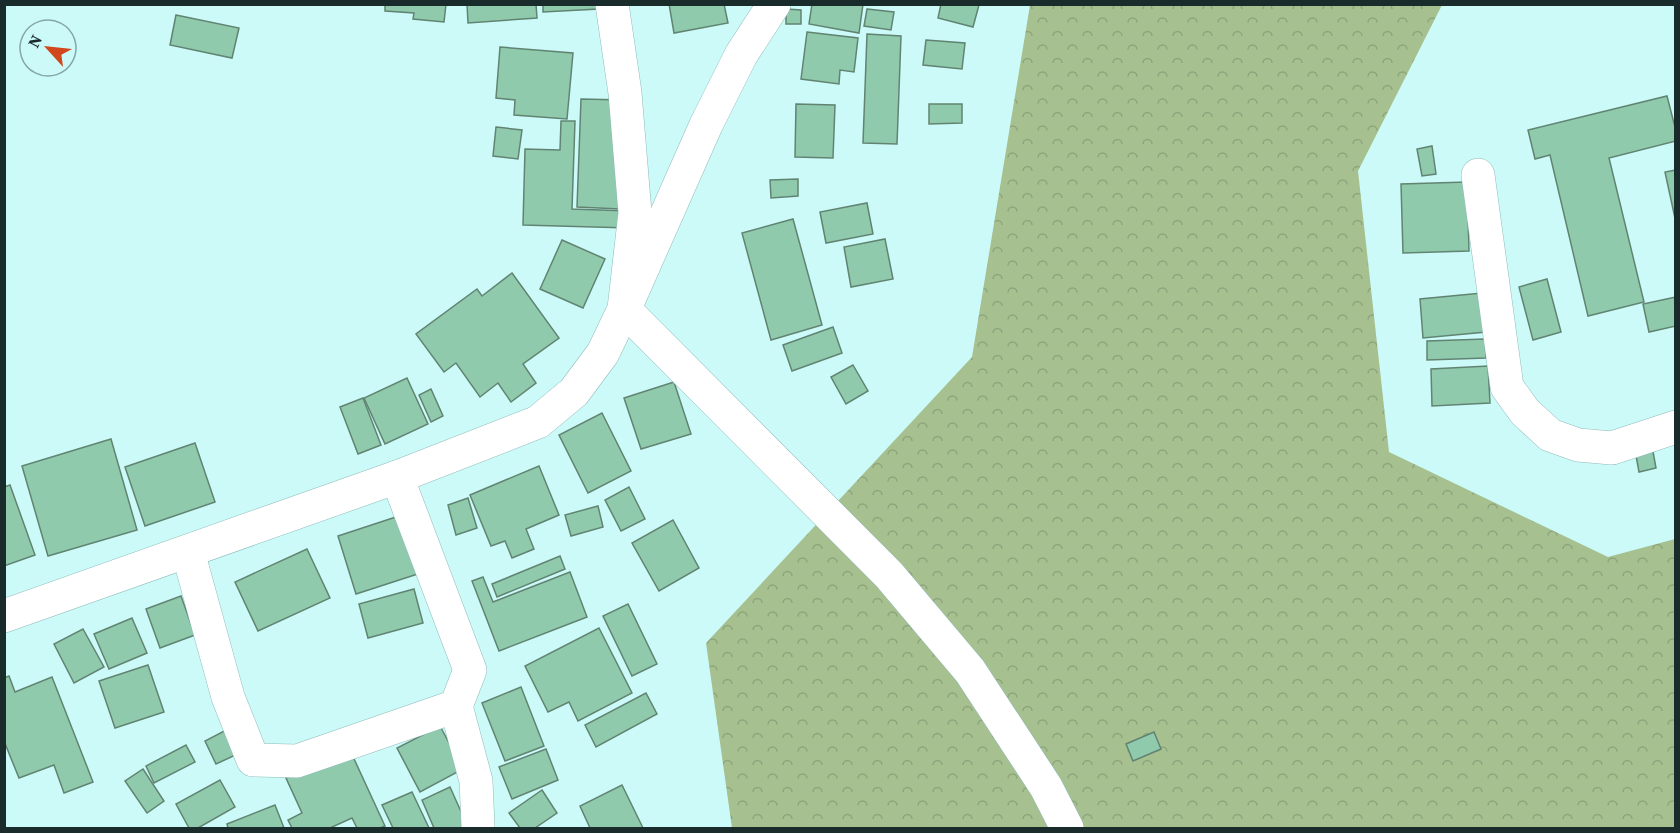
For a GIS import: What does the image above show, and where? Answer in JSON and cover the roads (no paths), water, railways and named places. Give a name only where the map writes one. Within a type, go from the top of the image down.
[{"type":"street","points":[[612,4],[625,93],[635,213],[624,309]]},
{"type":"street","points":[[4,616],[397,477],[538,422],[574,392],[603,353],[706,125],[741,55],[774,4]]},
{"type":"street","points":[[1478,175],[1507,387],[1525,412],[1550,435],[1578,445],[1612,448],[1676,427]]},
{"type":"street","points":[[624,309],[889,575],[970,671],[1046,787],[1067,828]]},
{"type":"street","points":[[397,477],[470,670],[456,706],[476,781],[478,826]]},
{"type":"street","points":[[188,552],[228,697],[253,760],[297,761],[456,706]]}]
